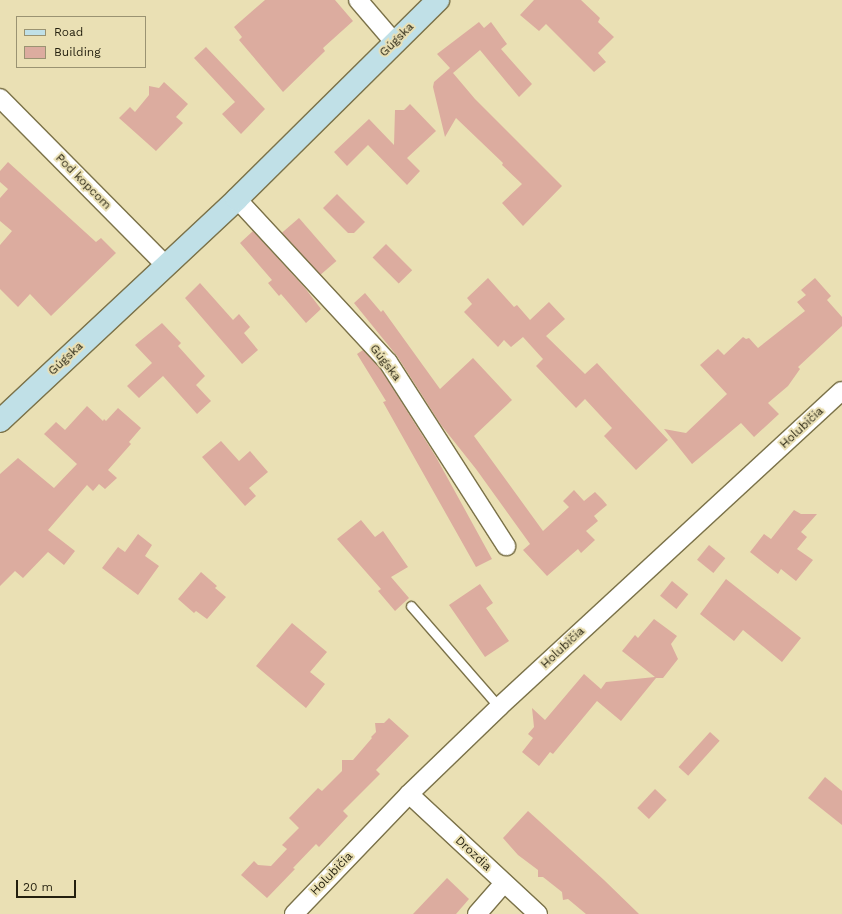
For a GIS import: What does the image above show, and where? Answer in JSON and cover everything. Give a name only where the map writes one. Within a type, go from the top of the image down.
[{"type":"main road","name":"Gúgska","points":[[0,421],[237,199],[438,0]]},
{"type":"street","points":[[358,0],[395,43]]},
{"type":"street","name":"Pod kopcom","points":[[0,98],[165,265]]},
{"type":"street","name":"Gúgska","points":[[237,199],[388,362],[506,546]]},
{"type":"street","name":"Holubičia","points":[[294,914],[409,794],[500,707],[842,391]]},
{"type":"street","name":"Drozdia","points":[[409,794],[538,914]]},
{"type":"street","points":[[477,914],[504,883]]},
{"type":"lane","points":[[411,606],[500,707]]},
{"type":"building","points":[[265,0],[335,0],[353,21],[323,48],[325,51],[283,92],[239,40],[242,37],[234,27]]},
{"type":"building","points":[[534,0],[581,0],[600,18],[598,22],[614,37],[598,53],[606,62],[594,72],[546,24],[539,31],[520,15]]},
{"type":"building","points":[[479,22],[484,28],[491,22],[507,44],[501,49],[532,84],[519,97],[480,50],[453,73],[475,99],[562,186],[523,226],[502,203],[522,184],[502,165],[503,163],[456,118],[445,137],[433,87],[434,82],[450,68],[437,54]]},
{"type":"building","points":[[206,47],[265,109],[241,134],[222,114],[235,102],[194,58]]},
{"type":"building","points":[[164,82],[188,104],[176,117],[183,123],[156,151],[119,118],[130,107],[135,112],[149,95],[149,86],[159,88]]},
{"type":"building","points":[[410,104],[436,131],[407,158],[420,171],[407,185],[368,145],[347,166],[334,152],[369,119],[394,145],[395,110],[404,110]]},
{"type":"building","points":[[8,162],[96,242],[101,238],[116,253],[51,316],[30,294],[18,307],[0,289],[0,245],[12,231],[0,221],[0,198],[8,189],[0,182],[0,171]]},
{"type":"building","points":[[337,194],[365,222],[354,233],[348,233],[323,208]]},
{"type":"building","points":[[299,218],[336,261],[319,276],[282,233]]},
{"type":"building","points":[[253,231],[305,288],[321,309],[306,323],[281,294],[279,296],[268,283],[272,280],[240,243]]},
{"type":"building","points":[[386,244],[412,270],[399,284],[373,257]]},
{"type":"building","points":[[488,278],[514,307],[517,305],[530,320],[549,302],[565,319],[546,336],[585,374],[597,363],[668,440],[636,470],[604,436],[612,428],[585,399],[576,408],[536,366],[543,359],[523,337],[511,347],[504,340],[498,347],[464,312],[472,304],[467,298]]},
{"type":"building","points":[[815,278],[831,296],[827,300],[842,317],[842,326],[798,367],[800,369],[788,386],[768,403],[779,414],[754,437],[741,423],[692,464],[664,429],[686,433],[727,394],[700,365],[718,349],[724,355],[743,337],[746,339],[749,338],[758,348],[805,311],[797,302],[806,295],[801,290]]},
{"type":"building","points":[[200,283],[233,320],[239,314],[250,327],[244,333],[258,350],[242,364],[185,298]]},
{"type":"building","points":[[365,293],[381,312],[383,310],[440,389],[473,358],[512,400],[474,436],[543,531],[569,507],[563,501],[574,490],[584,501],[595,492],[607,505],[594,516],[598,521],[586,531],[595,540],[581,553],[578,549],[547,576],[523,550],[530,544],[476,469],[441,425],[397,356],[354,303]]},
{"type":"building","points":[[162,323],[181,343],[178,346],[205,376],[196,385],[211,401],[197,414],[163,376],[139,398],[127,386],[152,363],[135,345]]},
{"type":"building","points":[[363,350],[380,368],[436,457],[492,559],[476,567],[383,402],[386,401],[357,354]]},
{"type":"building","points":[[87,406],[103,421],[104,419],[106,421],[118,408],[141,428],[129,442],[131,444],[108,470],[117,478],[105,489],[99,484],[93,491],[87,485],[48,530],[75,551],[64,565],[48,552],[23,578],[15,571],[0,586],[0,474],[18,458],[54,488],[77,464],[44,434],[56,422],[65,430]]},
{"type":"building","points":[[221,441],[239,461],[250,451],[268,472],[249,488],[256,496],[245,506],[202,457]]},
{"type":"building","points":[[794,510],[801,514],[817,514],[801,532],[807,537],[797,549],[813,560],[796,581],[781,569],[778,574],[750,552],[764,534],[771,539]]},
{"type":"building","points":[[361,520],[375,537],[383,531],[408,567],[391,577],[409,598],[395,611],[378,591],[381,589],[337,539]]},
{"type":"building","points":[[138,534],[152,545],[145,556],[159,566],[138,595],[102,568],[118,547],[125,552]]},
{"type":"building","points":[[709,545],[725,558],[713,573],[697,560]]},
{"type":"building","points":[[201,572],[217,586],[215,588],[226,597],[207,619],[196,611],[194,613],[178,599]]},
{"type":"building","points":[[726,579],[801,638],[782,662],[743,630],[734,641],[700,614]]},
{"type":"building","points":[[672,581],[688,594],[676,609],[660,596]]},
{"type":"building","points":[[480,584],[493,603],[486,608],[509,641],[485,657],[449,605]]},
{"type":"building","points":[[654,619],[677,636],[671,644],[678,659],[663,678],[656,678],[621,721],[597,701],[553,754],[550,752],[539,766],[522,752],[533,738],[528,734],[534,727],[532,708],[545,720],[584,674],[601,689],[606,682],[655,677],[622,651],[635,635],[638,638]]},
{"type":"building","points":[[292,623],[327,652],[310,672],[325,684],[306,708],[256,666]]},
{"type":"building","points":[[389,718],[409,736],[376,770],[380,774],[343,811],[348,816],[319,847],[316,844],[293,868],[295,869],[267,898],[241,875],[254,861],[258,865],[271,866],[287,849],[282,845],[299,828],[289,818],[318,788],[322,791],[342,771],[342,760],[353,760],[376,732],[375,723],[384,723]]},
{"type":"building","points":[[710,732],[720,741],[688,776],[679,767]]},
{"type":"building","points":[[825,777],[842,791],[842,825],[808,798]]},
{"type":"building","points":[[655,789],[667,800],[649,819],[637,808]]},
{"type":"building","points":[[528,811],[639,914],[586,914],[568,899],[563,900],[562,892],[543,877],[538,877],[538,870],[518,855],[503,838]]},
{"type":"building","points":[[447,878],[469,899],[456,914],[413,914]]}]
